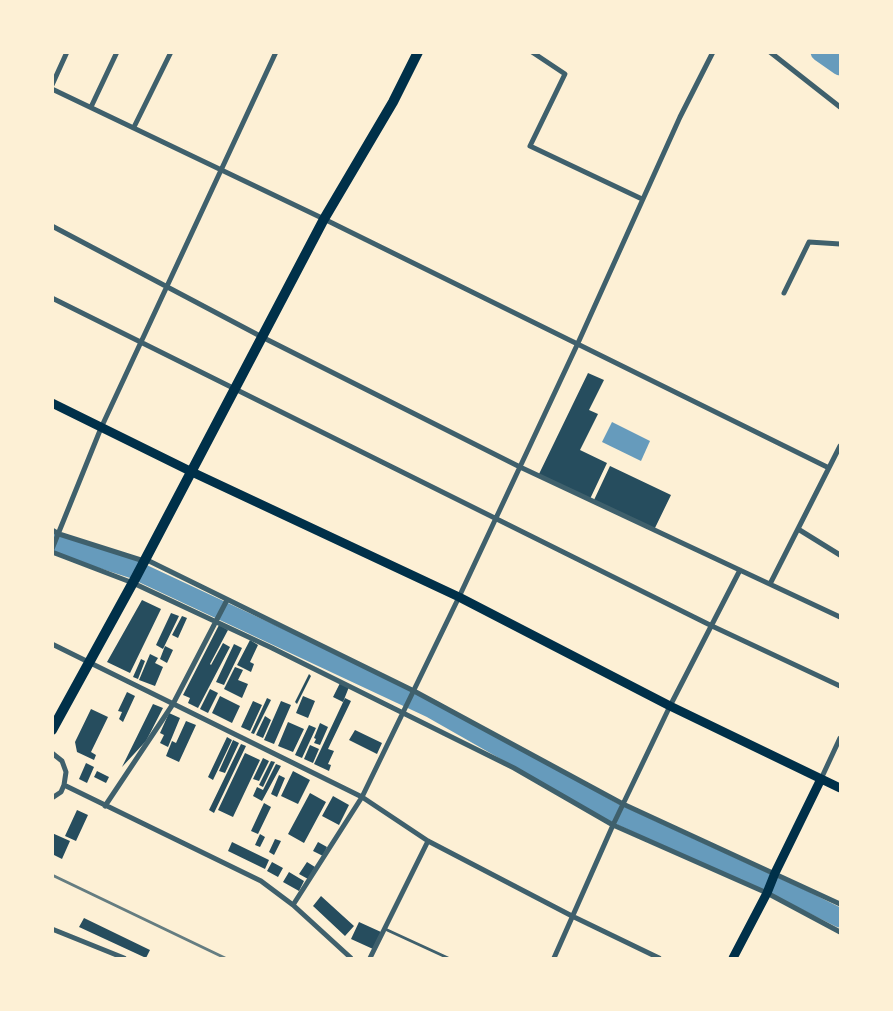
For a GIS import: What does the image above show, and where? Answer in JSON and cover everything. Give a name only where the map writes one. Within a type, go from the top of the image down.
[{"type":"main road","points":[[52,730],[91,663],[192,472],[234,387],[324,219],[393,102],[418,52]]},
{"type":"main road","points":[[52,403],[192,472],[460,597],[670,706],[840,788]]},
{"type":"main road","points":[[733,958],[768,892],[775,873],[821,779]]},
{"type":"street","points":[[52,85],[67,52]]},
{"type":"street","points":[[91,107],[117,52]]},
{"type":"street","points":[[134,128],[170,52]]},
{"type":"street","points":[[276,52],[220,170],[143,342],[101,428],[52,551],[134,580],[272,648],[405,710],[614,823],[768,892],[840,932]]},
{"type":"street","points":[[532,52],[565,74],[530,146],[642,199]]},
{"type":"street","points":[[293,905],[362,798],[460,597],[578,343],[642,199],[712,52]]},
{"type":"street","points":[[770,52],[840,107]]},
{"type":"street","points":[[52,89],[324,219],[829,468]]},
{"type":"street","points":[[52,226],[262,337],[520,468],[840,617]]},
{"type":"street","points":[[784,293],[809,242],[840,244]]},
{"type":"street","points":[[52,298],[712,626],[840,686]]},
{"type":"street","points":[[770,584],[840,446]]},
{"type":"street","points":[[798,529],[840,555]]},
{"type":"street","points":[[52,530],[144,562],[414,691],[623,804],[840,904]]},
{"type":"street","points":[[554,958],[623,804],[670,706],[740,570]]},
{"type":"street","points":[[105,806],[173,704],[226,602]]},
{"type":"street","points":[[52,644],[362,798],[428,841],[572,916],[659,958]]},
{"type":"street","points":[[821,779],[840,738]]},
{"type":"street","points":[[52,753],[62,761],[66,772],[64,785],[60,792],[52,798]]},
{"type":"street","points":[[64,785],[262,881],[293,905],[351,958]]},
{"type":"street","points":[[370,958],[428,841]]},
{"type":"street","points":[[53,929],[124,958]]},
{"type":"lane","points":[[385,929],[448,958]]},
{"type":"water","points":[[612,422],[650,441],[641,461],[602,442]]},
{"type":"building","points":[[588,373],[604,380],[589,410],[598,414],[580,450],[607,463],[590,499],[539,474]]},
{"type":"building","points":[[610,466],[671,495],[654,530],[594,500]]},
{"type":"building","points":[[142,600],[161,609],[130,673],[107,662]]},
{"type":"building","points":[[171,613],[179,616],[163,649],[156,645]]},
{"type":"building","points":[[182,616],[187,618],[178,638],[172,635]]},
{"type":"building","points":[[219,625],[228,630],[210,664],[223,643],[230,647],[198,708],[188,703],[190,698],[183,695]]},
{"type":"building","points":[[250,640],[258,645],[250,662],[254,664],[251,672],[237,665]]},
{"type":"building","points":[[234,644],[242,648],[224,685],[216,682]]},
{"type":"building","points":[[165,646],[173,650],[167,663],[160,659]]},
{"type":"building","points":[[150,654],[158,658],[155,663],[163,667],[155,686],[139,680]]},
{"type":"building","points":[[141,659],[145,661],[138,679],[133,677]]},
{"type":"building","points":[[235,667],[243,670],[238,680],[248,684],[242,698],[224,689]]},
{"type":"building","points":[[309,674],[311,676],[297,704],[295,702]]},
{"type":"building","points":[[340,683],[349,687],[343,702],[333,697]]},
{"type":"building","points":[[210,689],[218,693],[208,713],[200,709]]},
{"type":"building","points":[[127,692],[135,696],[123,722],[119,719],[122,712],[118,711]]},
{"type":"building","points":[[220,696],[240,706],[232,723],[212,713]]},
{"type":"building","points":[[303,696],[315,701],[308,718],[296,713]]},
{"type":"building","points":[[267,698],[271,700],[254,734],[251,733]]},
{"type":"building","points":[[345,698],[351,701],[328,749],[334,751],[328,764],[331,765],[329,771],[314,764]]},
{"type":"building","points":[[253,701],[262,705],[250,731],[241,727]]},
{"type":"building","points":[[281,701],[291,705],[274,744],[264,740]]},
{"type":"building","points":[[153,704],[163,708],[146,741],[122,767]]},
{"type":"building","points":[[91,709],[108,717],[91,752],[96,755],[94,760],[77,752],[75,742]]},
{"type":"building","points":[[169,713],[180,718],[168,747],[160,743],[164,735],[160,733]]},
{"type":"building","points":[[265,716],[271,720],[263,738],[256,735]]},
{"type":"building","points":[[186,721],[196,725],[179,762],[166,756],[172,741],[176,743]]},
{"type":"building","points":[[288,722],[304,729],[293,752],[278,746]]},
{"type":"building","points":[[320,723],[328,727],[320,745],[314,743],[316,739],[314,738]]},
{"type":"building","points":[[309,725],[316,728],[302,758],[295,755]]},
{"type":"building","points":[[355,730],[382,743],[377,754],[349,740]]},
{"type":"building","points":[[227,737],[232,740],[213,780],[208,777]]},
{"type":"building","points":[[233,740],[239,743],[225,773],[219,771]]},
{"type":"building","points":[[241,744],[246,746],[214,813],[209,810]]},
{"type":"building","points":[[310,745],[319,749],[313,763],[304,759]]},
{"type":"building","points":[[245,753],[260,760],[233,817],[218,810]]},
{"type":"building","points":[[263,758],[269,761],[259,781],[253,779]]},
{"type":"building","points":[[271,761],[275,762],[263,787],[259,785]]},
{"type":"building","points":[[86,763],[94,767],[87,783],[79,779]]},
{"type":"building","points":[[276,764],[281,766],[262,801],[253,796],[257,787],[263,790]]},
{"type":"building","points":[[97,771],[109,777],[106,783],[94,777]]},
{"type":"building","points":[[293,771],[310,780],[298,804],[281,796]]},
{"type":"building","points":[[279,775],[285,778],[277,797],[271,794]]},
{"type":"building","points":[[310,793],[326,802],[304,843],[288,834]]},
{"type":"building","points":[[333,796],[349,805],[339,825],[322,816]]},
{"type":"building","points":[[264,803],[271,807],[258,834],[251,831]]},
{"type":"building","points":[[77,810],[88,815],[76,841],[65,836]]},
{"type":"building","points":[[52,833],[70,841],[62,859],[52,854]]},
{"type":"building","points":[[260,834],[265,837],[260,847],[255,845]]},
{"type":"building","points":[[275,839],[281,841],[274,855],[269,852]]},
{"type":"building","points":[[232,842],[269,860],[265,869],[228,851]]},
{"type":"building","points":[[318,842],[327,847],[323,856],[313,851]]},
{"type":"building","points":[[272,862],[283,868],[278,877],[267,871]]},
{"type":"building","points":[[307,862],[315,867],[308,879],[299,874]]},
{"type":"building","points":[[289,872],[304,881],[299,891],[283,882]]},
{"type":"building","points":[[321,896],[354,926],[345,936],[313,906]]},
{"type":"building","points":[[84,918],[150,950],[146,958],[79,927]]},
{"type":"building","points":[[359,922],[381,932],[373,949],[351,939]]},
{"type":"waterway","points":[[820,52],[840,66]]},
{"type":"waterway","points":[[52,543],[133,569],[432,709],[613,812],[840,918]]},
{"type":"railway","points":[[52,875],[225,958]]}]
